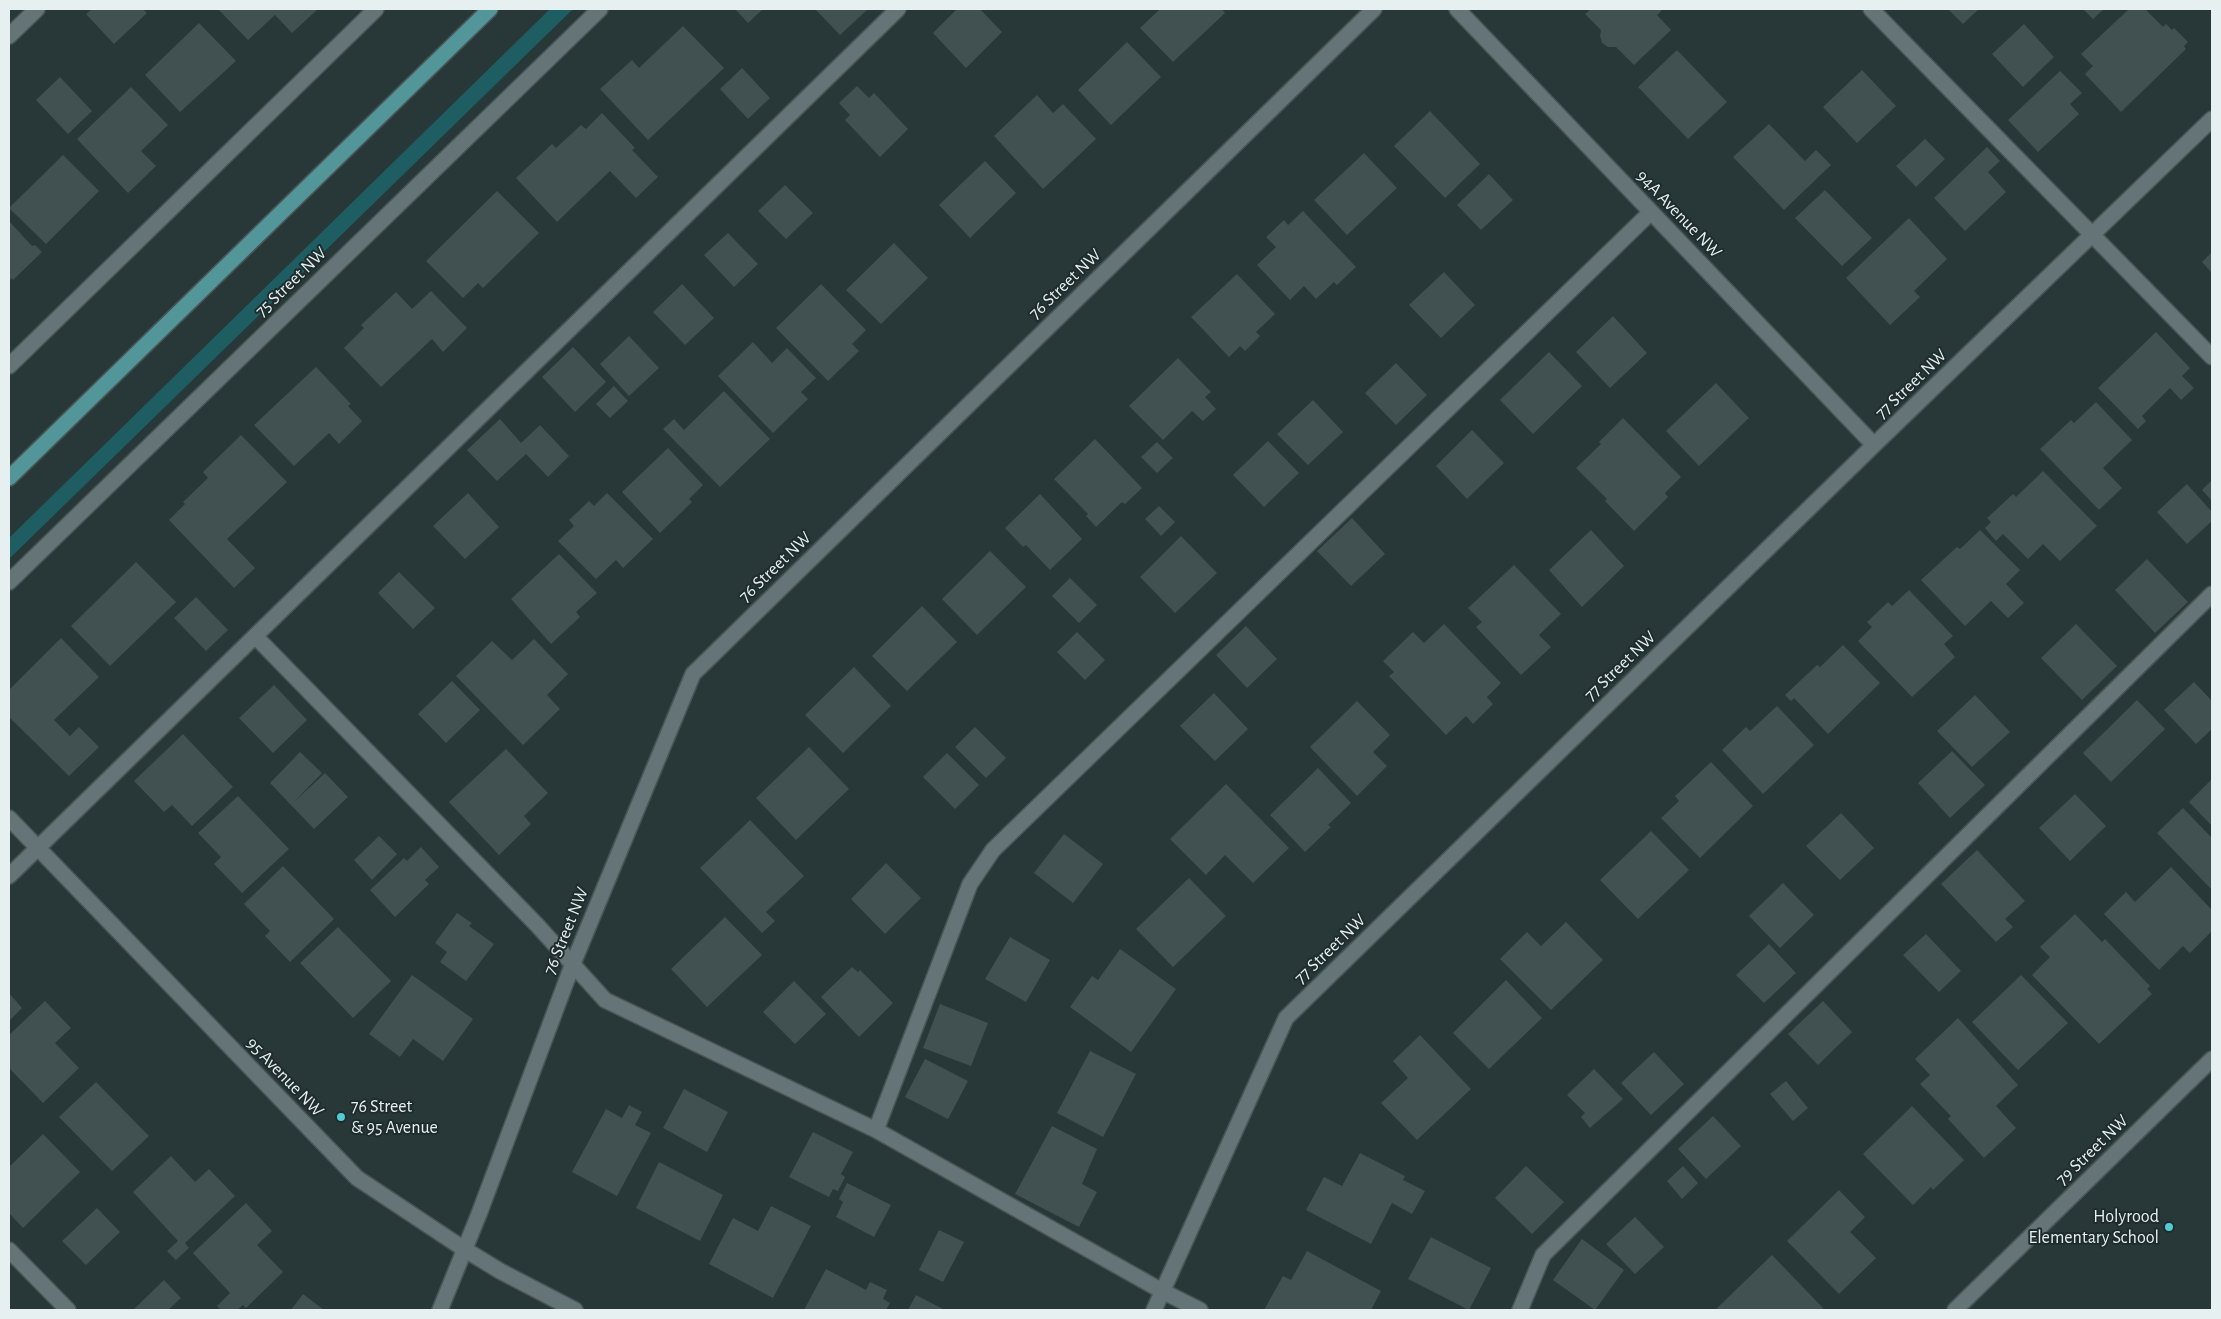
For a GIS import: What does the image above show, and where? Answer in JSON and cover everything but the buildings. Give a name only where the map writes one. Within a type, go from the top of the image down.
[{"type":"main road","points":[[9,478],[490,9]]},
{"type":"street","points":[[9,36],[37,9]]},
{"type":"street","points":[[9,366],[376,9]]},
{"type":"street","name":"75 Street NW","points":[[9,582],[600,9]]},
{"type":"street","points":[[9,876],[898,9]]},
{"type":"street","name":"76 Street NW","points":[[440,1310],[572,966],[693,674],[1374,9]]},
{"type":"street","name":"94A Avenue NW","points":[[1457,9],[1874,445]]},
{"type":"street","points":[[1871,9],[2212,357]]},
{"type":"street","name":"77 Street NW","points":[[1154,1310],[1286,1018],[1874,445],[2212,119]]},
{"type":"street","points":[[876,1130],[970,884],[992,850],[1650,212]]},
{"type":"street","points":[[1520,1310],[1543,1255],[2212,594]]},
{"type":"street","points":[[255,636],[537,925],[572,966],[605,1000],[876,1130],[1162,1291],[1200,1310]]},
{"type":"street","name":"95 Avenue NW","points":[[9,818],[357,1178],[500,1271],[575,1310]]},
{"type":"street","name":"79 Street NW","points":[[1955,1310],[2212,1058]]},
{"type":"street","points":[[9,1250],[68,1310]]},
{"type":"shaded area","points":[[550,9],[573,9],[9,559],[9,538]]},
{"type":"place","name":"76 Street & 95 Avenue","points":[[341,1117]]},
{"type":"place","name":"Holyrood Elementary School","points":[[2169,1227]]}]
